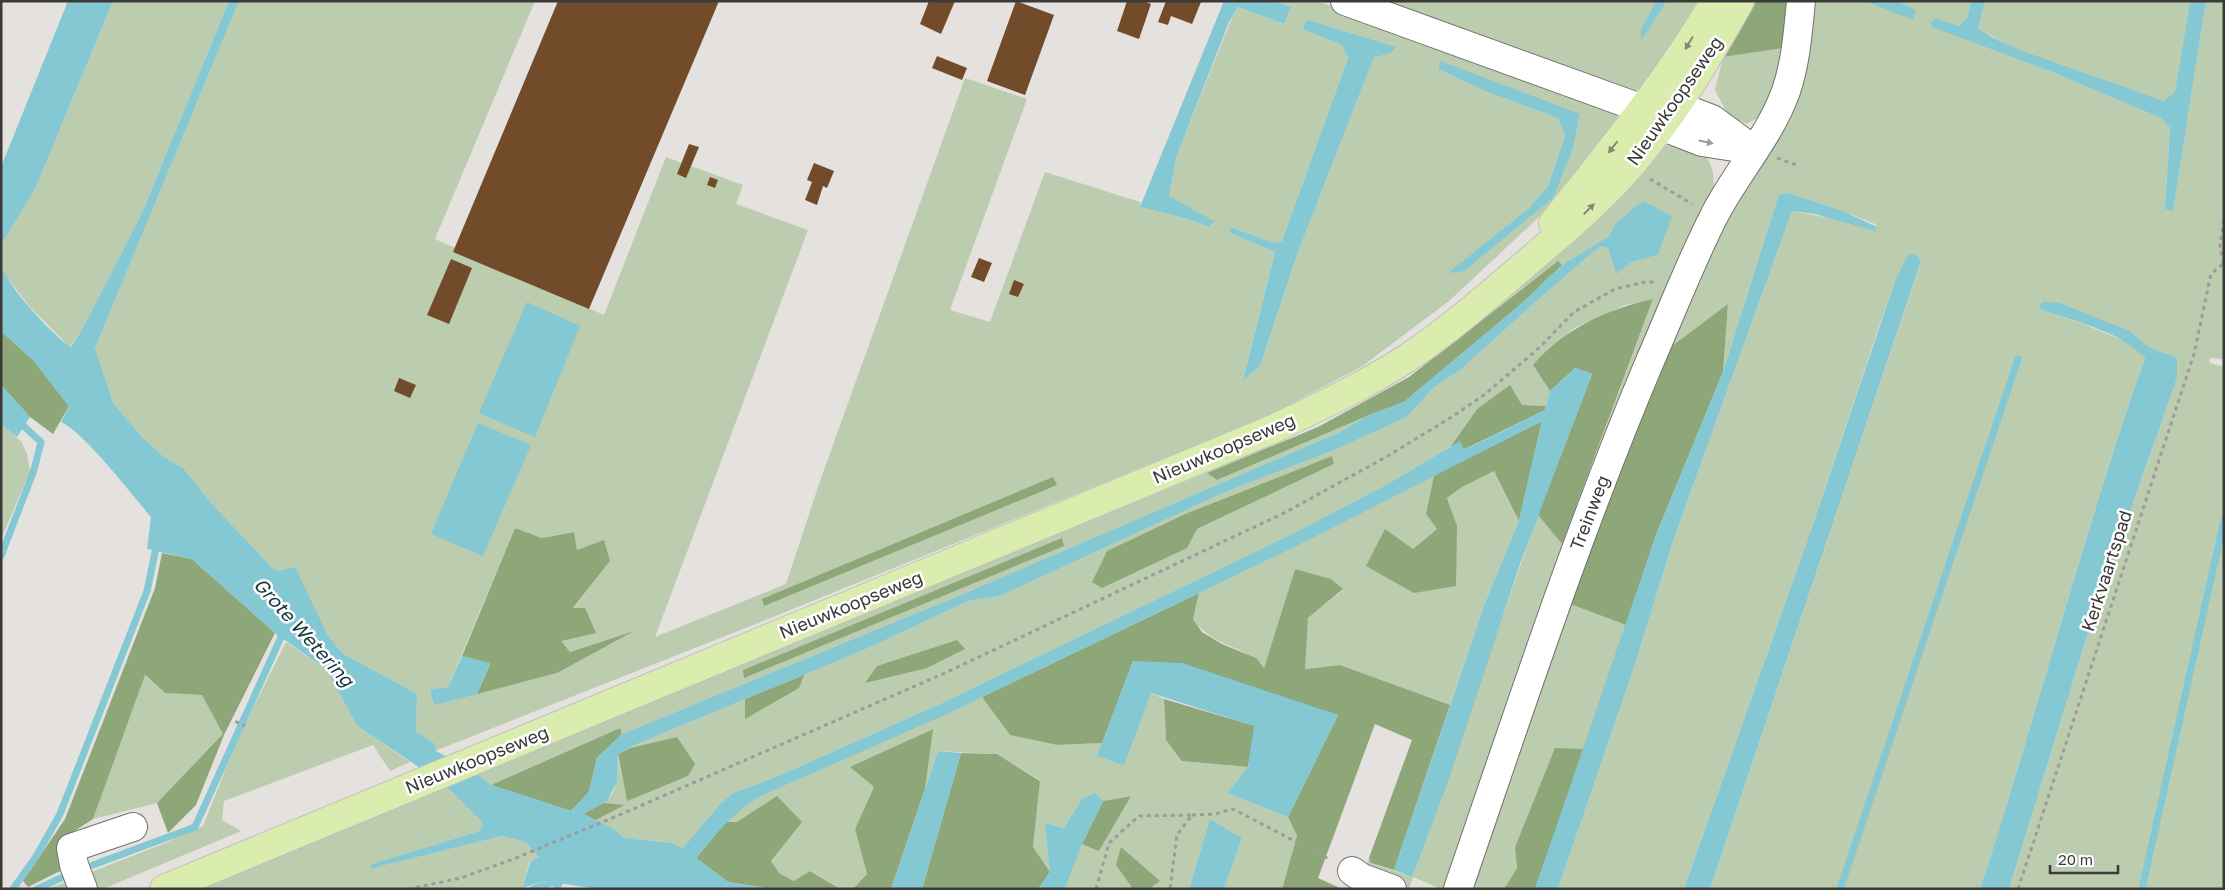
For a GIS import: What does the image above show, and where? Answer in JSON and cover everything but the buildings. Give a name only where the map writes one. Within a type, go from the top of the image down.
[{"type":"main road","name":"Nieuwkoopseweg","points":[[164,889],[484,758],[1273,429],[1350,392],[1410,356],[1464,316],[1579,219],[1632,165],[1660,113],[1680,58],[1715,1]]},
{"type":"main road","name":"Nieuwkoopseweg","points":[[1660,113],[1720,38],[1740,1]]},
{"type":"street","name":"Nieuwkoopseweg","points":[[1345,1],[1660,113]]},
{"type":"street","name":"Treinweg","points":[[1458,889],[1552,616],[1601,483],[1713,217],[1777,112],[1786,90],[1796,49],[1801,1]]},
{"type":"street","points":[[1660,113],[1702,142],[1753,150]]},
{"type":"street","points":[[82,889],[74,865],[71,848],[133,826]]},
{"type":"street","points":[[1352,871],[1362,878],[1392,889]]},
{"type":"path","points":[[2223,265],[2220,245],[2224,220]]},
{"type":"path","name":"Kerkvaartspad","points":[[2018,889],[2194,354],[2211,274],[2223,265]]},
{"type":"path","points":[[408,889],[461,878],[516,858],[945,673],[1286,512],[1386,457],[1450,418],[1484,394],[1539,348],[1574,312],[1615,289],[1645,282],[1662,283],[1682,288]]},
{"type":"path","points":[[228,718],[245,726]]},
{"type":"path","points":[[1096,889],[1109,843],[1139,816],[1216,814],[1233,809],[1352,871]]},
{"type":"path","points":[[1170,889],[1176,835],[1192,814]]},
{"type":"green space","points":[[113,1],[229,1],[142,213],[85,324],[70,347],[30,307],[5,275],[1,265],[1,245],[35,189]]},
{"type":"green space","points":[[239,1],[535,1],[435,239],[604,315],[666,157],[743,185],[736,204],[808,230],[655,637],[786,584],[820,481],[965,78],[1027,99],[950,310],[990,322],[1045,172],[1140,202],[1140,207],[1188,219],[1209,227],[1215,223],[1169,196],[1176,158],[1231,20],[1238,7],[1284,24],[1291,7],[1274,1],[1317,1],[1607,104],[1618,118],[1614,137],[1540,216],[1449,301],[1361,367],[1275,412],[1212,439],[763,621],[435,751],[434,743],[416,732],[417,694],[342,653],[327,634],[313,609],[280,571],[272,568],[257,553],[212,504],[184,469],[164,457],[142,437],[113,403],[95,348]],"holes":[[[1304,29],[1395,47],[1390,54],[1374,57],[1298,252],[1260,366],[1243,379],[1275,252],[1230,233],[1230,227],[1275,243],[1282,241],[1348,58],[1342,45]],[[1440,62],[1580,115],[1553,198],[1449,273],[1528,209],[1548,186],[1565,136],[1558,118],[1485,91],[1438,69]],[[515,528],[542,538],[573,532],[577,550],[610,561],[573,609],[560,641],[570,652],[630,632],[434,705],[430,689],[448,687]]]},
{"type":"green space","points":[[1371,1],[1656,1],[1641,29],[1641,39],[1667,1],[1704,1],[1647,87],[1630,91]]},
{"type":"green space","points":[[1756,1],[1795,1],[1784,48],[1723,57]]},
{"type":"green space","points":[[1811,1],[1864,1],[1912,19],[1916,10],[1897,1],[1971,1],[1967,18],[1959,26],[1936,18],[2050,71],[2161,118],[2170,128],[2165,209],[2173,211],[2206,1],[2224,1],[2224,359],[2209,358],[2210,363],[2224,367],[2224,889],[2009,889],[2086,639],[2154,444],[2177,358],[2149,347],[2130,331],[2042,310],[2081,323],[2129,343],[2145,358],[2101,490],[2022,756],[1980,889],[1710,889],[1921,262],[1908,255],[1896,278],[1809,536],[1684,889],[1558,889],[1635,664],[1674,538],[1792,211],[1877,227],[1875,224],[1843,211],[1788,193],[1779,194],[1723,372],[1728,304],[1570,604],[1626,625],[1584,749],[1555,749],[1515,847],[1517,868],[1504,889],[1441,889],[1413,877],[1409,889],[1350,889],[1362,878],[1369,858],[1371,863],[1412,877],[1538,515],[1562,544],[1653,300],[1625,305],[1574,328],[1533,365],[1550,391],[1546,406],[1522,405],[1510,386],[1477,409],[1451,446],[1386,485],[1294,533],[940,704],[776,777],[733,793],[719,805],[683,848],[672,843],[624,838],[611,827],[596,820],[624,806],[603,803],[612,795],[614,790],[618,759],[627,800],[677,737],[630,748],[637,744],[866,649],[968,601],[1000,596],[1223,493],[1339,448],[1407,417],[1433,388],[1460,370],[1600,246],[1608,248],[1616,273],[1632,262],[1658,255],[1616,223],[1609,236],[1562,265],[1558,261],[1476,324],[1562,247],[1662,146],[1693,146],[1700,150],[1710,163],[1714,183],[1712,207],[1700,271]],"holes":[[[1332,456],[1334,464],[1197,529],[1092,582],[1107,551],[1185,514]]]},
{"type":"green space","points":[[1985,1],[2190,1],[2175,93],[2165,101],[2068,70],[2021,51],[1978,28]]},
{"type":"green space","points":[[1784,48],[1771,103],[1757,118],[1747,124],[1728,115],[1715,90],[1723,57]]},
{"type":"green space","points":[[1558,261],[1562,265],[1521,304],[1404,402],[1217,480],[1207,473],[1318,427],[1409,377]]},
{"type":"green space","points":[[1653,299],[1562,544],[1538,515],[1592,374],[1575,368],[1550,391],[1533,365],[1558,341],[1587,322],[1619,308]]},
{"type":"green space","points":[[1728,304],[1723,372],[1656,535],[1626,625],[1570,604],[1663,353]]},
{"type":"green space","points":[[1,331],[34,361],[69,406],[53,434],[30,417],[1,385]]},
{"type":"green space","points":[[1510,385],[1522,405],[1546,406],[1545,410],[1463,450],[1451,446],[1477,409]]},
{"type":"green space","points":[[1367,416],[1340,432],[963,594],[622,734],[620,728],[491,785],[474,771],[1207,473],[1217,480]]},
{"type":"green space","points":[[1542,421],[1519,521],[1494,471],[1462,487],[1447,498],[1457,526],[1456,586],[1414,593],[1366,566],[1385,529],[1413,549],[1437,529],[1426,514],[1434,475]]},
{"type":"green space","points":[[1,425],[21,441],[27,454],[30,471],[1,539]]},
{"type":"green space","points":[[1332,456],[1334,464],[1197,529],[1187,548],[1102,588],[1092,582],[1107,551],[1185,514]]},
{"type":"green space","points":[[1494,471],[1519,521],[1485,603],[1450,705],[1340,665],[1304,669],[1308,618],[1343,590],[1295,569],[1264,668],[1248,654],[1210,636],[1193,619],[1199,593],[1291,549],[1434,475],[1426,514],[1437,529],[1413,549],[1414,593],[1457,526],[1447,498],[1462,487]]},
{"type":"green space","points":[[1053,477],[1057,485],[764,606],[762,599]]},
{"type":"green space","points":[[515,528],[542,538],[574,532],[577,550],[604,540],[610,561],[573,608],[585,608],[596,633],[561,641],[570,652],[634,631],[557,673],[477,694],[490,664],[462,656]]},
{"type":"green space","points":[[1062,538],[1064,546],[744,678],[743,670]]},
{"type":"green space","points":[[162,553],[192,559],[275,633],[224,735],[196,805],[168,833],[157,803],[223,734],[202,695],[165,693],[145,675],[93,819],[59,841],[66,868],[28,887],[23,881],[65,819],[155,588]]},
{"type":"green space","points":[[1295,569],[1331,579],[1343,589],[1308,618],[1305,669],[1340,665],[1450,705],[1394,870],[1371,863],[1369,858],[1412,740],[1375,724],[1318,878],[1342,889],[1282,889],[1297,836],[1288,817],[1338,715],[1133,661],[1102,743],[1057,745],[1010,735],[982,697],[1199,593],[1193,619],[1202,632],[1222,644],[1256,658],[1264,668]]},
{"type":"green space","points":[[957,640],[965,649],[927,668],[865,683],[877,666]]},
{"type":"green space","points":[[286,642],[327,670],[357,726],[410,762],[390,771],[373,745],[224,801],[222,820],[241,831],[103,889],[48,889],[163,844],[203,826],[238,738]]},
{"type":"green space","points":[[144,675],[165,693],[202,695],[224,735],[157,803],[93,819]]},
{"type":"green space","points":[[804,675],[799,688],[745,719],[745,699]]},
{"type":"green space","points":[[1151,693],[1164,699],[1166,740],[1180,761],[1248,767],[1227,793],[1288,817],[1297,836],[1282,889],[1224,889],[1242,838],[1210,819],[1189,889],[1065,889],[1082,844],[1099,850],[1130,796],[1103,801],[1095,794],[1082,799],[1064,828],[1046,823],[1050,872],[1033,847],[1040,780],[997,754],[938,751],[925,789],[932,729],[851,768],[874,787],[855,829],[867,874],[853,889],[840,889],[811,871],[794,881],[779,873],[737,822],[726,822],[742,807],[761,796],[982,697],[1010,735],[1057,745],[1102,743],[1097,756]]},
{"type":"green space","points":[[1164,699],[1255,726],[1248,767],[1181,761],[1166,740]]},
{"type":"green space","points":[[620,728],[622,734],[597,758],[589,792],[571,811],[491,785]]},
{"type":"green space","points":[[933,729],[925,789],[891,889],[853,889],[867,874],[855,829],[874,787],[850,767]]},
{"type":"green space","points":[[677,737],[695,764],[688,776],[627,801],[618,754],[630,748]]},
{"type":"green space","points":[[1555,748],[1584,749],[1535,889],[1504,889],[1517,868],[1515,847]]},
{"type":"green space","points":[[961,753],[997,754],[1040,781],[1033,847],[1050,872],[1038,889],[922,889]]},
{"type":"green space","points":[[443,783],[483,823],[480,831],[373,864],[370,869],[502,836],[525,842],[539,857],[530,861],[522,888],[197,889]]},
{"type":"green space","points":[[777,796],[802,822],[771,861],[779,873],[794,881],[810,871],[840,889],[771,889],[728,882],[696,858],[726,822],[737,822]]},
{"type":"green space","points":[[1131,796],[1099,851],[1082,844],[1103,801]]},
{"type":"green space","points":[[603,803],[625,805],[596,820],[583,814]]},
{"type":"green space","points":[[1121,847],[1160,881],[1149,889],[1133,889],[1116,865]]},
{"type":"water","points":[[68,1],[113,1],[35,189],[1,245],[1,167]]},
{"type":"water","name":"Grote Wetering","points":[[229,1],[239,1],[95,348],[113,403],[142,437],[164,457],[184,469],[212,504],[272,568],[280,571],[295,567],[327,634],[342,653],[417,694],[416,732],[434,743],[436,751],[474,771],[491,785],[571,811],[589,792],[597,758],[622,734],[963,594],[1340,432],[1367,416],[1404,402],[1521,304],[1562,265],[1609,236],[1616,223],[1643,201],[1672,216],[1658,255],[1632,262],[1616,274],[1608,248],[1600,246],[1460,370],[1433,388],[1407,417],[1339,448],[1223,493],[1000,596],[968,601],[866,649],[637,744],[618,754],[617,782],[607,801],[583,814],[611,827],[624,838],[672,843],[683,848],[719,805],[733,793],[776,777],[940,704],[1294,533],[1386,485],[1460,441],[1464,450],[1545,410],[1550,391],[1575,368],[1592,374],[1520,564],[1448,782],[1412,877],[1394,870],[1485,603],[1519,521],[1542,421],[1291,549],[949,713],[751,802],[733,816],[696,858],[728,882],[771,889],[597,889],[546,881],[522,888],[531,861],[539,857],[525,842],[502,836],[370,869],[372,864],[480,831],[483,823],[443,783],[357,726],[327,670],[275,633],[192,559],[147,549],[151,517],[95,451],[71,428],[61,422],[69,406],[34,361],[1,331],[1,265],[12,285],[31,309],[53,332],[71,347],[85,324],[142,213]]},
{"type":"water","points":[[1224,1],[1274,1],[1291,7],[1284,24],[1238,7],[1229,22],[1176,158],[1169,196],[1215,222],[1209,227],[1188,219],[1140,207]]},
{"type":"water","points":[[1656,1],[1667,1],[1641,40],[1641,29]]},
{"type":"water","points":[[1864,1],[1897,1],[1916,10],[1913,20]]},
{"type":"water","points":[[1971,1],[1985,1],[1978,28],[1993,38],[2022,51],[2164,101],[2175,92],[2190,1],[2206,1],[2173,211],[2165,209],[2170,128],[2161,118],[2050,71],[1932,27],[1931,22],[1936,18],[1959,26],[1967,18]]},
{"type":"water","points":[[1307,20],[1396,47],[1390,54],[1374,57],[1298,252],[1260,366],[1243,380],[1275,252],[1230,233],[1230,227],[1275,243],[1282,241],[1348,58],[1342,45],[1303,29]]},
{"type":"water","points":[[1440,61],[1580,114],[1572,151],[1553,198],[1464,271],[1448,273],[1528,209],[1548,186],[1565,136],[1558,118],[1485,91],[1438,69]]},
{"type":"water","points":[[1788,193],[1843,211],[1877,227],[1875,231],[1815,214],[1792,211],[1674,538],[1635,664],[1558,889],[1535,889],[1656,535],[1723,372],[1779,194]]},
{"type":"water","points":[[1915,254],[1921,261],[1710,889],[1684,889],[1809,536],[1896,278],[1908,255]]},
{"type":"water","points":[[527,302],[580,326],[535,437],[479,413]]},
{"type":"water","points":[[2043,302],[2060,303],[2130,331],[2149,347],[2177,358],[2177,377],[2086,639],[2009,889],[1980,889],[2022,756],[2101,490],[2145,358],[2135,349],[2110,334],[2042,310],[2039,306]]},
{"type":"water","points":[[1,385],[30,417],[17,437],[1,425]]},
{"type":"water","points":[[478,423],[531,445],[483,556],[431,534]]},
{"type":"water","points":[[462,656],[490,663],[477,694],[434,705],[430,689],[448,687]]},
{"type":"water","points":[[1133,661],[1182,663],[1338,715],[1288,817],[1227,793],[1248,767],[1254,726],[1151,693],[1124,765],[1097,756]]},
{"type":"water","points":[[938,751],[961,753],[922,889],[891,889]]},
{"type":"water","points":[[1095,793],[1103,801],[1082,844],[1065,889],[1038,889],[1050,872],[1045,823],[1064,828],[1082,799]]},
{"type":"water","points":[[1210,819],[1242,838],[1224,889],[1189,889]]},
{"type":"waterway","points":[[1840,889],[2018,359]]},
{"type":"waterway","points":[[1,556],[34,470],[41,442],[18,421]]},
{"type":"waterway","points":[[2142,889],[2224,520]]},
{"type":"waterway","points":[[13,889],[37,855],[60,814],[147,591],[157,543]]},
{"type":"waterway","name":"Grote Wetering","points":[[93,865],[195,827],[281,637],[280,629]]},
{"type":"waterway","points":[[556,889],[563,876]]},
{"type":"waterway","points":[[37,889],[63,877]]},
{"type":"waterway","points":[[533,889],[560,880]]}]
